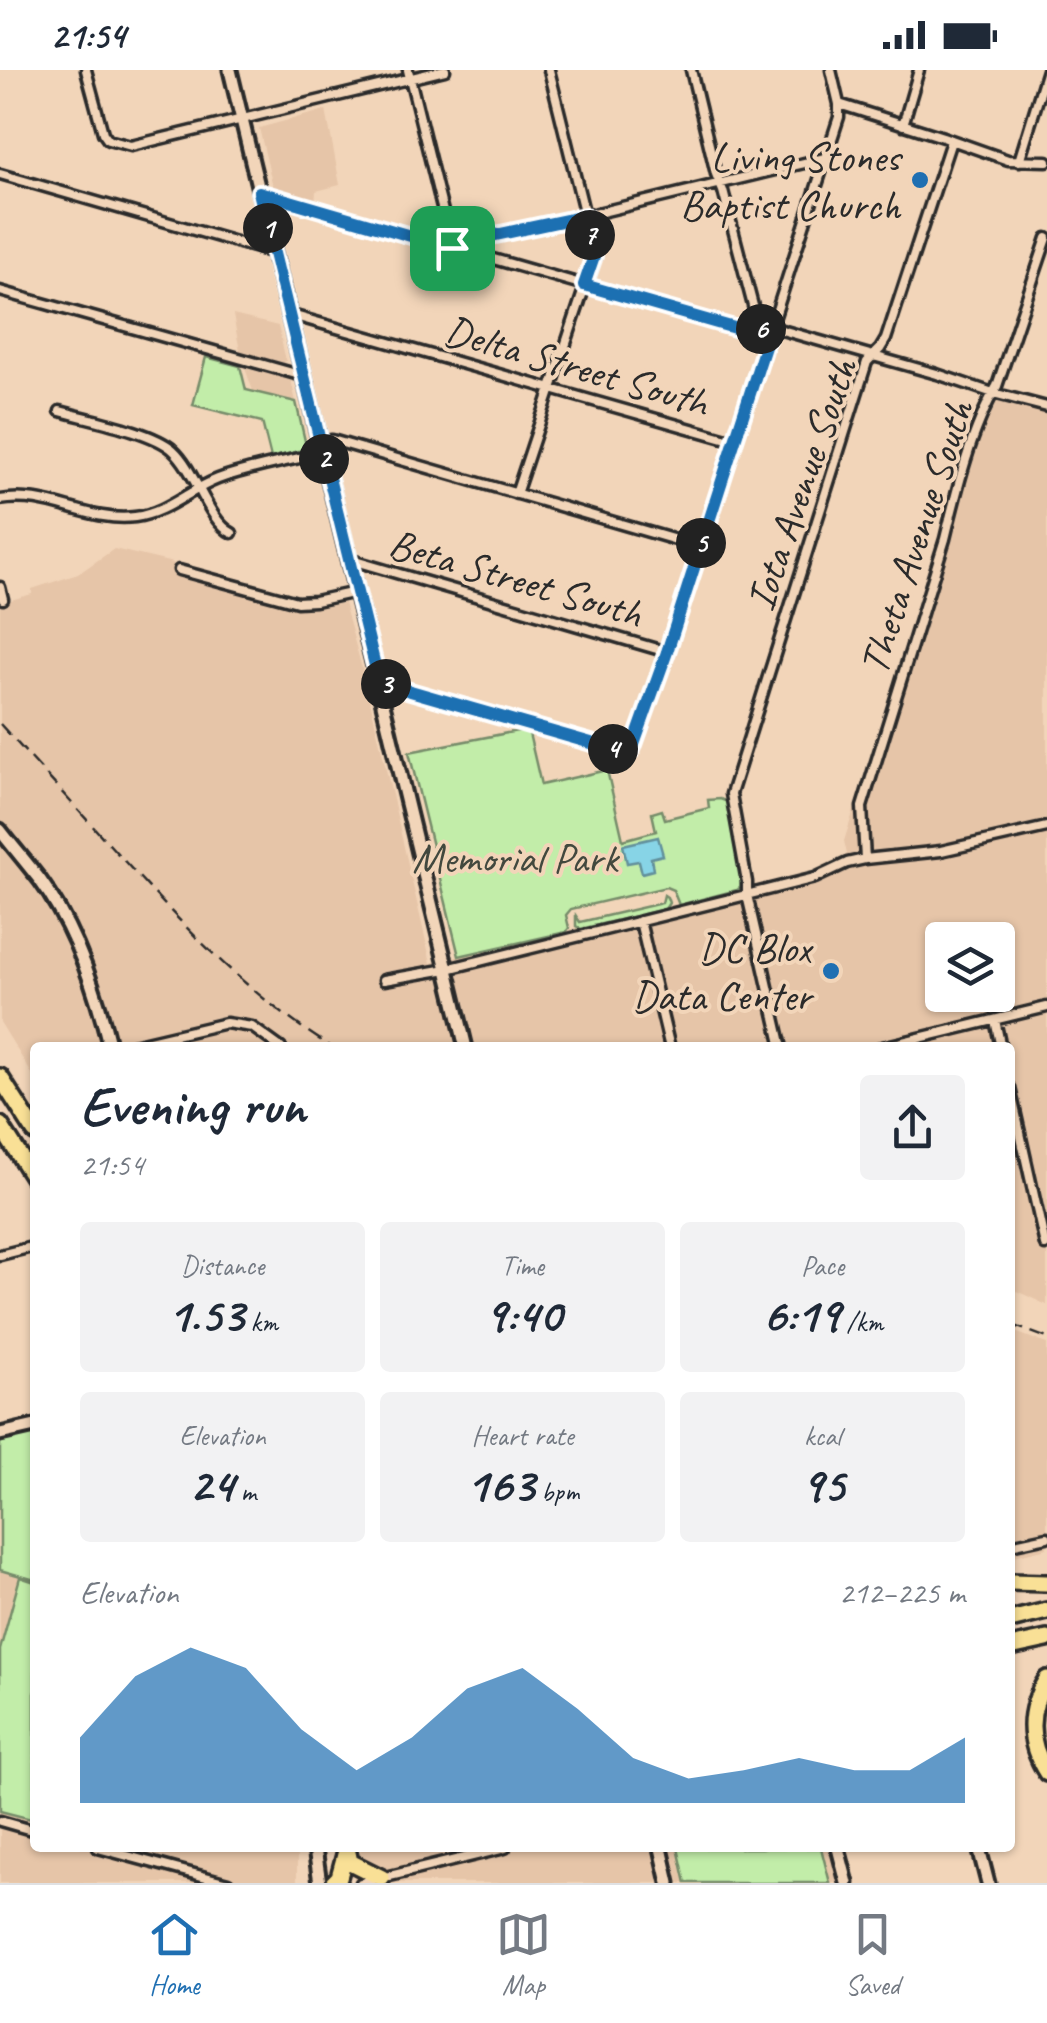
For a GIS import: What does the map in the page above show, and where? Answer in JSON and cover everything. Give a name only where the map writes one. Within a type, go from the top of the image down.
[{"type":"highway","points":[[0,1078],[30,1124]]},
{"type":"highway","points":[[0,1124],[30,1172]]},
{"type":"highway","points":[[1015,1582],[1047,1583]]},
{"type":"highway","points":[[1015,1619],[1047,1611]]},
{"type":"highway","points":[[1015,1646],[1047,1639]]},
{"type":"highway","points":[[1047,1679],[1036,1698],[1030,1721],[1034,1750],[1047,1773]]},
{"type":"highway","points":[[332,1883],[339,1877],[345,1852]]},
{"type":"highway","points":[[347,1852],[350,1862],[382,1878]]},
{"type":"main road","points":[[230,70],[465,1042]]},
{"type":"main road","points":[[0,830],[42,883],[76,944],[98,1000],[108,1042]]},
{"type":"main road","points":[[0,1434],[30,1427]]},
{"type":"main road","points":[[316,1852],[320,1883]]},
{"type":"main road","points":[[661,1852],[669,1883]]},
{"type":"main road","points":[[839,1852],[847,1883]]},
{"type":"main road","points":[[980,1852],[988,1883]]},
{"type":"street","points":[[86,70],[99,122],[108,140],[131,146],[410,74],[445,70]]},
{"type":"street","points":[[516,494],[594,256],[550,70]]},
{"type":"street","points":[[690,70],[759,330]]},
{"type":"street","points":[[379,682],[626,753],[632,750],[838,117],[840,104],[832,70]]},
{"type":"street","points":[[903,124],[919,70]]},
{"type":"street","points":[[1020,161],[1046,70]]},
{"type":"street","points":[[410,74],[452,248]]},
{"type":"street","points":[[840,104],[1008,160],[1047,160]]},
{"type":"street","name":"Iota Avenue South","points":[[748,894],[731,794],[867,362],[886,339],[951,140]]},
{"type":"street","points":[[452,248],[463,242],[824,161]]},
{"type":"street","points":[[0,174],[274,252]]},
{"type":"street","points":[[259,192],[745,331],[771,328],[1047,407]]},
{"type":"street","name":"Theta Avenue South","points":[[866,859],[862,807],[986,402],[993,393],[1047,238]]},
{"type":"street","points":[[0,291],[304,376]]},
{"type":"street","name":"Delta Street South","points":[[288,314],[734,441]]},
{"type":"street","points":[[60,411],[166,444],[200,488],[219,525],[232,533]]},
{"type":"street","points":[[0,500],[27,497],[99,516],[134,518],[160,512],[228,476],[321,447],[332,440],[700,547]]},
{"type":"street","name":"Beta Street South","points":[[348,559],[667,652]]},
{"type":"street","points":[[179,570],[297,602],[356,592]]},
{"type":"street","points":[[0,587],[3,599]]},
{"type":"street","points":[[384,980],[448,969],[816,878],[848,863],[940,851],[1047,827]]},
{"type":"street","points":[[748,894],[781,1042]]},
{"type":"street","points":[[640,921],[669,1042]]},
{"type":"street","points":[[903,1042],[1047,1006]]},
{"type":"street","points":[[995,1020],[1000,1042]]},
{"type":"street","points":[[145,1042],[226,1023],[252,1027],[274,1042]]},
{"type":"street","points":[[1015,1110],[1045,1244]]},
{"type":"street","points":[[0,1255],[30,1248]]},
{"type":"street","points":[[1015,1545],[1047,1537]]},
{"type":"street","points":[[0,1820],[30,1829]]},
{"type":"street","points":[[113,1852],[228,1883]]},
{"type":"street","points":[[361,1883],[489,1852]]},
{"type":"shaded area","points":[[326,110],[340,185],[316,191],[315,203],[274,191],[259,128]]},
{"type":"shaded area","points":[[233,315],[278,326],[286,361],[240,351]]},
{"type":"shaded area","points":[[245,368],[291,380],[296,402],[253,391]]},
{"type":"shaded area","points":[[987,396],[1047,411],[1047,1305],[1015,1290],[1015,1042],[30,1042],[30,1071],[0,1022],[0,603],[78,574],[114,549],[173,563],[177,577],[279,605],[312,608],[344,603],[431,963],[828,869],[847,854],[844,841]]},
{"type":"shaded area","points":[[1015,1332],[1047,1344],[1047,1548],[1015,1556]]},
{"type":"shaded area","points":[[0,1570],[30,1579],[30,1852],[297,1852],[297,1883],[0,1883]]},
{"type":"shaded area","points":[[360,1852],[837,1852],[845,1883],[353,1883]]},
{"type":"green space","points":[[206,357],[240,366],[246,390],[296,402],[305,441],[303,450],[271,458],[262,422],[193,405]]},
{"type":"green space","name":"Memorial Park","points":[[528,729],[541,785],[607,770],[623,840],[656,831],[652,813],[662,810],[665,819],[709,808],[708,800],[728,802],[741,887],[679,905],[673,890],[666,887],[571,909],[566,915],[566,932],[459,956],[409,752]]},
{"type":"green space","points":[[664,895],[669,903],[665,909],[581,929],[576,926],[576,916],[580,922],[662,903]]},
{"type":"green space","points":[[30,1427],[30,1579],[0,1570],[0,1434]]},
{"type":"green space","points":[[20,1577],[30,1580],[30,1819],[0,1811],[0,1650]]},
{"type":"green space","points":[[679,1852],[822,1852],[830,1883],[686,1883]]},
{"type":"water","points":[[658,837],[663,855],[651,858],[653,870],[642,873],[639,861],[627,863],[623,845]]},
{"type":"railway","points":[[0,724],[193,934],[246,983],[324,1042]]},
{"type":"railway","points":[[1015,1326],[1047,1338]]},
{"type":"place","name":"Living Stones Baptist Church","points":[[920,180]]},
{"type":"place","name":"DC Blox Data Center","points":[[831,971]]},
{"type":"route","points":[[259,192],[452,248],[463,242],[585,216],[594,260],[584,285],[745,331],[771,328],[667,652],[632,750],[626,753],[379,682],[259,192]]}]
